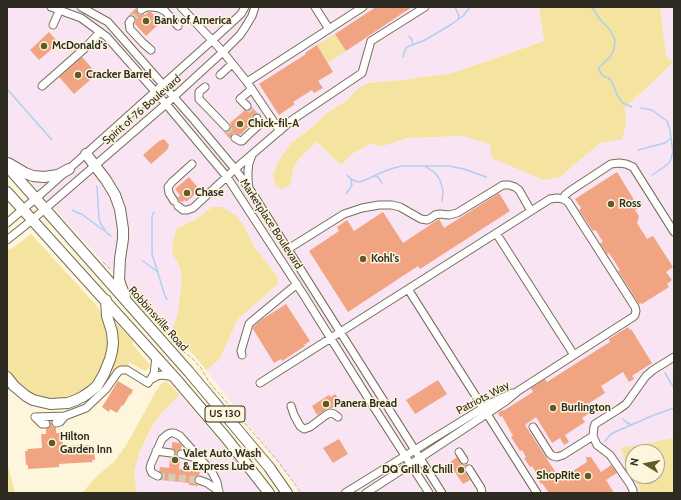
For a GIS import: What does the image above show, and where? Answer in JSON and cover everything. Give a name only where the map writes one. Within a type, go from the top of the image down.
[{"type":"highway","points":[[86,154],[111,187],[120,209],[123,229],[120,259],[120,280],[128,303]]},
{"type":"highway","points":[[7,162],[33,176],[44,177],[58,175],[69,169]]},
{"type":"highway","name":"Robbinsville Road","points":[[7,166],[189,372],[269,467],[284,489]]},
{"type":"highway","name":"US 130","points":[[7,192],[156,356],[228,439],[263,489],[269,493]]},
{"type":"highway","points":[[7,377],[14,386],[26,396],[33,400],[50,404],[76,400],[91,391],[97,386],[104,374],[112,351],[112,332],[106,300]]},
{"type":"street","name":"Marketplace Boulevard","points":[[51,7],[60,9],[81,18],[107,37],[227,177],[429,493]]},
{"type":"street","name":"Marketplace Boulevard","points":[[81,7],[108,22],[203,130],[235,169],[288,249],[442,493]]},
{"type":"street","points":[[141,10],[146,7],[159,8],[165,12],[178,26]]},
{"type":"street","points":[[181,7],[223,52],[247,82],[280,131]]},
{"type":"street","name":"Spirit of 76 Boulevard","points":[[7,223],[36,199],[233,22],[241,14],[245,7]]},
{"type":"street","name":"Spirit of 76 Boulevard","points":[[7,240],[166,104],[223,52],[240,35],[252,16],[255,7]]},
{"type":"street","points":[[315,7],[329,29]]},
{"type":"street","points":[[247,82],[363,7]]},
{"type":"street","points":[[192,164],[168,187],[168,193],[183,210],[193,208],[235,169],[292,120],[362,72],[371,41],[425,7]]},
{"type":"street","points":[[53,24],[60,9]]},
{"type":"street","points":[[131,20],[129,23],[130,29],[151,50]]},
{"type":"street","points":[[42,86],[84,49],[100,32]]},
{"type":"street","points":[[220,75],[232,64]]},
{"type":"street","points":[[205,87],[199,92],[199,99],[226,127]]},
{"type":"street","points":[[247,106],[240,99],[252,89]]},
{"type":"street","points":[[235,138],[242,141],[259,125],[257,118]]},
{"type":"street","points":[[250,190],[248,171],[252,154]]},
{"type":"street","points":[[260,383],[531,210],[550,199],[563,199],[570,191],[611,164],[619,163],[633,167],[674,232]]},
{"type":"street","points":[[288,249],[344,214],[362,208],[379,205],[392,205],[400,207],[421,219],[427,220],[435,215],[449,215],[458,213],[503,185],[509,185],[519,190],[531,210]]},
{"type":"street","name":"Patriots Way","points":[[366,493],[420,458],[486,411],[502,397],[518,391],[635,315],[636,311],[568,202],[563,199]]},
{"type":"street","points":[[496,233],[574,355]]},
{"type":"street","points":[[242,355],[241,351],[249,324],[296,284]]},
{"type":"street","points":[[408,289],[537,493]]},
{"type":"street","points":[[150,381],[155,369],[156,356]]},
{"type":"street","points":[[633,493],[630,484],[610,455],[597,445],[593,436],[595,424],[626,404],[646,376],[674,356]]},
{"type":"street","points":[[46,424],[42,424],[35,417],[65,416],[86,408],[106,389],[121,370],[127,370],[150,381]]},
{"type":"street","points":[[150,381],[157,376],[162,375],[175,378]]},
{"type":"street","points":[[291,406],[300,426],[304,429],[310,427],[330,413],[338,417]]},
{"type":"street","name":"Patriots Way","points":[[346,493],[415,450],[486,411]]},
{"type":"street","points":[[56,424],[65,416]]},
{"type":"street","points":[[533,427],[550,454],[558,457],[593,436]]},
{"type":"street","points":[[158,476],[152,473],[150,468],[151,464],[162,439],[168,434],[174,433],[180,436],[212,472],[217,482],[219,492]]},
{"type":"street","points":[[156,451],[171,453]]},
{"type":"street","points":[[459,452],[464,460]]},
{"type":"street","points":[[181,454],[200,459]]},
{"type":"street","points":[[469,469],[481,488],[482,493]]},
{"type":"street","points":[[199,480],[207,483],[219,492]]},
{"type":"street","points":[[284,489],[290,493]]},
{"type":"path","points":[[131,292],[147,312]]},
{"type":"path","points":[[162,328],[180,349],[192,358],[201,368],[209,382],[277,460],[301,493]]},
{"type":"shaded area","points":[[7,7],[539,7],[544,41],[453,73],[368,83],[357,89],[349,99],[327,113],[309,130],[291,143],[289,185],[294,167],[303,154],[317,142],[341,165],[352,154],[370,144],[383,146],[407,138],[463,136],[490,144],[560,177],[600,143],[626,125],[625,107],[673,62],[666,57],[660,7],[674,7],[674,438],[643,444],[625,444],[625,447],[622,448],[625,462],[625,484],[637,484],[640,493],[302,493],[206,370],[219,360],[238,319],[274,288],[278,278],[255,248],[244,226],[212,207],[195,220],[177,228],[172,253],[180,267],[182,277],[178,313],[171,334],[55,210],[7,153]]},
{"type":"shaded area","points":[[539,7],[660,7],[666,56],[673,62],[625,107],[626,125],[622,139],[600,143],[560,177],[544,180],[492,158],[490,144],[463,136],[407,138],[383,146],[370,144],[352,154],[341,165],[317,142],[303,154],[294,166],[290,185],[282,189],[276,186],[273,175],[279,161],[291,143],[309,130],[327,113],[349,99],[357,89],[368,83],[453,73],[544,41]]},
{"type":"shaded area","points":[[335,34],[346,51],[328,63],[317,45]]},
{"type":"shaded area","points":[[212,207],[222,207],[236,216],[244,226],[255,248],[278,278],[278,284],[238,319],[219,360],[206,370],[194,355],[171,334],[178,313],[182,277],[180,267],[172,253],[177,228],[195,220]]},
{"type":"shaded area","points":[[31,234],[96,305],[103,316],[108,332],[108,355],[96,381],[82,393],[65,399],[47,400],[29,394],[10,376],[7,369],[7,250],[14,247]]},
{"type":"shaded area","points":[[114,323],[116,323],[132,340],[133,345],[150,365],[146,371],[129,362],[128,367],[116,368],[107,377]]},
{"type":"shaded area","points":[[166,381],[180,395],[166,408],[153,424],[139,453],[134,473],[137,493],[82,493],[97,476],[114,462],[127,444],[156,391],[160,385]]},
{"type":"shaded area","points":[[180,395],[241,466],[261,493],[137,493],[134,473],[139,453],[153,425],[166,408]]},
{"type":"shaded area","points":[[674,438],[674,493],[640,493],[637,484],[665,484],[665,444],[642,444]]},
{"type":"shaded area","points":[[625,447],[625,463],[621,448]]},
{"type":"shaded area","points":[[7,462],[15,493],[7,493]]},
{"type":"building","name":"Bank of America","points":[[137,7],[136,10],[138,14],[145,15],[148,12],[151,12],[161,22],[146,36],[135,24],[136,20],[134,16],[128,16]]},
{"type":"building","points":[[376,7],[412,7],[346,51],[335,34]]},
{"type":"building","name":"McDonald's","points":[[49,32],[59,43],[39,60],[30,50]]},
{"type":"building","points":[[317,45],[333,72],[318,81],[323,88],[314,93],[312,90],[293,102],[295,104],[279,115],[259,84],[306,54],[305,53]]},
{"type":"building","name":"Cracker Barrel","points":[[82,57],[97,74],[74,94],[59,77]]},
{"type":"building","name":"Chick-fil-A","points":[[252,107],[257,113],[252,116],[253,122],[240,135],[233,133],[230,139],[223,131],[227,132],[230,130],[230,123],[244,111],[243,109],[248,111]]},
{"type":"building","points":[[164,139],[169,145],[167,150],[151,164],[143,155],[159,141]]},
{"type":"building","points":[[617,172],[636,203],[641,200],[643,205],[635,210],[639,216],[637,223],[647,239],[653,236],[673,267],[666,272],[672,280],[667,284],[669,287],[642,304],[639,304],[618,271],[620,270],[609,253],[607,254],[600,243],[603,242],[597,232],[595,230],[593,231],[579,210],[581,208],[575,199]]},
{"type":"building","name":"Chase","points":[[189,177],[200,190],[186,202],[185,200],[182,202],[179,201],[178,198],[180,195],[175,189]]},
{"type":"building","name":"Kohl's","points":[[499,193],[510,211],[420,269],[418,266],[348,312],[309,251],[339,231],[337,227],[347,220],[354,231],[383,212],[403,243],[439,219],[444,228]]},
{"type":"building","points":[[286,304],[310,341],[282,361],[281,359],[274,363],[253,327]]},
{"type":"building","points":[[628,327],[630,330],[631,329],[652,363],[632,376],[634,379],[629,382],[623,372],[601,386],[605,393],[586,405],[591,412],[582,418],[585,422],[565,435],[569,442],[564,445],[560,438],[552,443],[536,417],[525,425],[560,479],[587,462],[586,457],[591,457],[601,472],[611,465],[617,473],[606,480],[614,493],[549,493],[542,483],[541,484],[532,466],[530,467],[524,458],[526,457],[522,450],[520,451],[511,437],[513,436],[502,416],[500,417],[498,413],[533,392],[531,388],[545,379],[547,382],[610,342],[609,339]]},
{"type":"building","points":[[438,380],[447,394],[415,414],[406,400]]},
{"type":"building","points":[[118,381],[133,390],[131,395],[130,394],[117,413],[110,409],[109,412],[102,407]]},
{"type":"building","name":"Panera Bread","points":[[335,394],[341,402],[317,415],[312,406],[329,395],[331,397]]},
{"type":"building","name":"Hilton Garden Inn","points":[[50,421],[52,426],[56,428],[56,433],[62,433],[63,446],[94,446],[95,460],[92,460],[93,462],[59,464],[59,467],[28,469],[28,465],[26,465],[25,451],[28,451],[27,449],[42,448],[41,434],[46,434],[46,429],[50,426]]},
{"type":"building","points":[[339,439],[348,454],[333,463],[323,448]]},
{"type":"building","name":"Valet Auto Wash & Express Lube","points":[[172,442],[182,445],[181,449],[176,453],[177,457],[180,459],[179,469],[200,472],[194,479],[198,486],[189,485],[189,483],[161,480],[163,475],[159,471],[160,467],[169,468],[170,458],[176,454],[172,448]]},
{"type":"building","name":"DQ Grill & Chill","points":[[457,457],[461,464],[465,465],[468,463],[464,470],[470,480],[463,484],[449,463]]},
{"type":"waterway","points":[[455,7],[459,16],[458,20]]},
{"type":"waterway","points":[[403,57],[407,47],[425,40],[452,24],[463,16],[470,7]]},
{"type":"waterway","points":[[592,7],[599,18],[610,30],[615,40],[614,49],[610,57],[599,68],[600,72],[612,82],[617,95],[623,103],[632,107]]},
{"type":"waterway","points":[[409,36],[413,45]]},
{"type":"waterway","points":[[7,89],[52,140]]},
{"type":"waterway","points":[[641,108],[652,110],[667,121],[670,130],[674,158]]},
{"type":"waterway","points":[[638,150],[665,143],[670,139]]},
{"type":"waterway","points":[[652,175],[669,163],[672,154]]},
{"type":"waterway","points":[[347,175],[351,179],[358,182],[402,166],[449,166],[464,169],[486,177]]},
{"type":"waterway","points":[[425,166],[439,178],[443,191],[442,201]]},
{"type":"waterway","points":[[373,176],[378,177],[382,183]]},
{"type":"waterway","points":[[346,194],[352,185],[351,180]]},
{"type":"waterway","points":[[97,186],[99,219],[106,232]]},
{"type":"waterway","points":[[72,210],[83,215],[103,230]]},
{"type":"waterway","points":[[154,212],[152,216],[152,254],[167,299]]},
{"type":"waterway","points":[[107,233],[111,236]]},
{"type":"waterway","points":[[143,261],[158,272]]},
{"type":"waterway","points":[[665,373],[674,388]]},
{"type":"waterway","points":[[605,441],[615,432],[674,408]]},
{"type":"waterway","points":[[623,419],[631,425]]},
{"type":"tunnel","points":[[131,20],[141,10]]},
{"type":"tunnel","points":[[247,106],[257,118]]},
{"type":"tunnel","points":[[226,127],[235,138]]},
{"type":"tunnel","points":[[158,476],[199,480]]},
{"type":"place","name":"Bank of America","points":[[146,21]]},
{"type":"place","name":"McDonald's","points":[[44,46]]},
{"type":"place","name":"Cracker Barrel","points":[[78,75]]},
{"type":"place","name":"Chick-fil-A","points":[[240,124]]},
{"type":"place","name":"Chase","points":[[187,193]]},
{"type":"place","name":"Ross","points":[[611,204]]},
{"type":"place","name":"Kohl's","points":[[363,259]]},
{"type":"place","name":"Panera Bread","points":[[326,404]]},
{"type":"place","name":"Burlington","points":[[553,408]]},
{"type":"place","name":"Hilton Garden Inn","points":[[52,443]]},
{"type":"place","name":"Valet Auto Wash & Express Lube","points":[[175,460]]},
{"type":"place","name":"DQ Grill & Chill","points":[[461,470]]},
{"type":"place","name":"ShopRite","points":[[588,476]]}]
